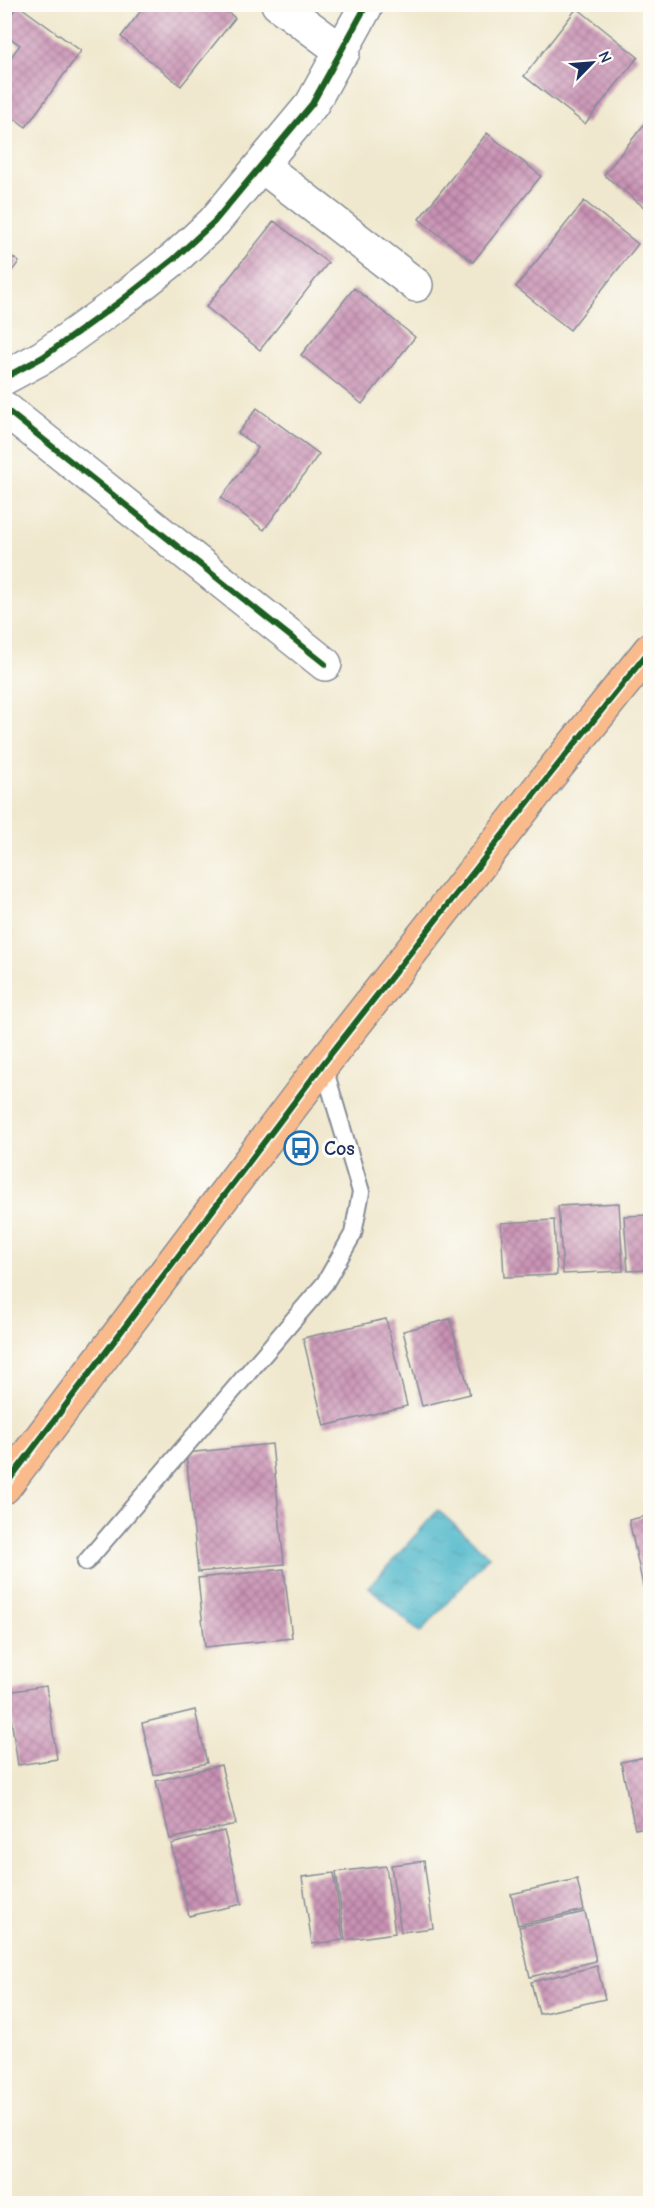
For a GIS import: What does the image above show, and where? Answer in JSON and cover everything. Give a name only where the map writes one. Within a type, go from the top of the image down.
[{"type":"main road","points":[[4,1488],[323,1064],[651,650]]},
{"type":"street","points":[[278,4],[343,52]]},
{"type":"street","points":[[4,378],[43,357],[118,303],[175,258],[214,222],[312,104],[343,52],[367,4]]},
{"type":"street","points":[[262,166],[416,285]]},
{"type":"street","points":[[4,408],[325,664]]},
{"type":"lane","points":[[86,1562],[325,1283],[353,1234],[361,1192],[323,1064]]},
{"type":"water","points":[[438,1510],[489,1556],[420,1633],[369,1587]]},
{"type":"building","points":[[146,4],[218,4],[235,18],[181,86],[121,37]]},
{"type":"building","points":[[18,5],[81,51],[26,127],[4,111],[4,66],[20,45],[4,34],[4,25]]},
{"type":"building","points":[[577,8],[638,57],[585,124],[524,76]]},
{"type":"building","points":[[650,117],[650,212],[604,175]]},
{"type":"building","points":[[487,133],[541,176],[473,262],[419,219]]},
{"type":"building","points":[[584,201],[638,244],[570,330],[516,287]]},
{"type":"building","points":[[274,221],[328,263],[260,350],[206,307]]},
{"type":"building","points":[[4,251],[19,262],[4,281]]},
{"type":"building","points":[[354,288],[415,337],[362,404],[301,355]]},
{"type":"building","points":[[257,408],[319,454],[264,530],[221,498],[258,448],[238,433]]},
{"type":"building","points":[[619,1203],[623,1271],[563,1274],[558,1206]]},
{"type":"building","points":[[650,1215],[650,1270],[628,1271],[624,1216]]},
{"type":"building","points":[[554,1220],[557,1275],[504,1277],[501,1223]]},
{"type":"building","points":[[386,1319],[407,1406],[324,1426],[303,1338]]},
{"type":"building","points":[[450,1319],[470,1394],[422,1406],[403,1331]]},
{"type":"building","points":[[272,1444],[284,1564],[198,1572],[186,1453]]},
{"type":"building","points":[[650,1515],[650,1585],[643,1586],[629,1520]]},
{"type":"building","points":[[284,1569],[292,1638],[205,1647],[198,1578]]},
{"type":"building","points":[[46,1686],[57,1759],[18,1765],[7,1692]]},
{"type":"building","points":[[195,1710],[207,1763],[154,1775],[142,1723]]},
{"type":"building","points":[[650,1756],[650,1826],[635,1829],[621,1762]]},
{"type":"building","points":[[221,1765],[236,1824],[170,1839],[156,1781]]},
{"type":"building","points":[[224,1831],[242,1904],[189,1916],[171,1844]]},
{"type":"building","points":[[424,1861],[433,1928],[401,1932],[391,1865]]},
{"type":"building","points":[[386,1866],[395,1933],[345,1940],[336,1872]]},
{"type":"building","points":[[334,1873],[343,1940],[312,1944],[302,1877]]},
{"type":"building","points":[[577,1879],[584,1910],[518,1925],[511,1894]]},
{"type":"building","points":[[585,1912],[596,1961],[530,1977],[519,1927]]},
{"type":"building","points":[[597,1966],[605,1999],[539,2014],[531,1982]]},
{"type":"cycle path","points":[[4,378],[43,357],[118,303],[175,258],[214,222],[312,104],[367,4]]},
{"type":"cycle path","points":[[4,408],[325,664]]},
{"type":"cycle path","points":[[4,1487],[323,1064],[650,650]]},
{"type":"place","name":"Cos","points":[[301,1148]]}]
